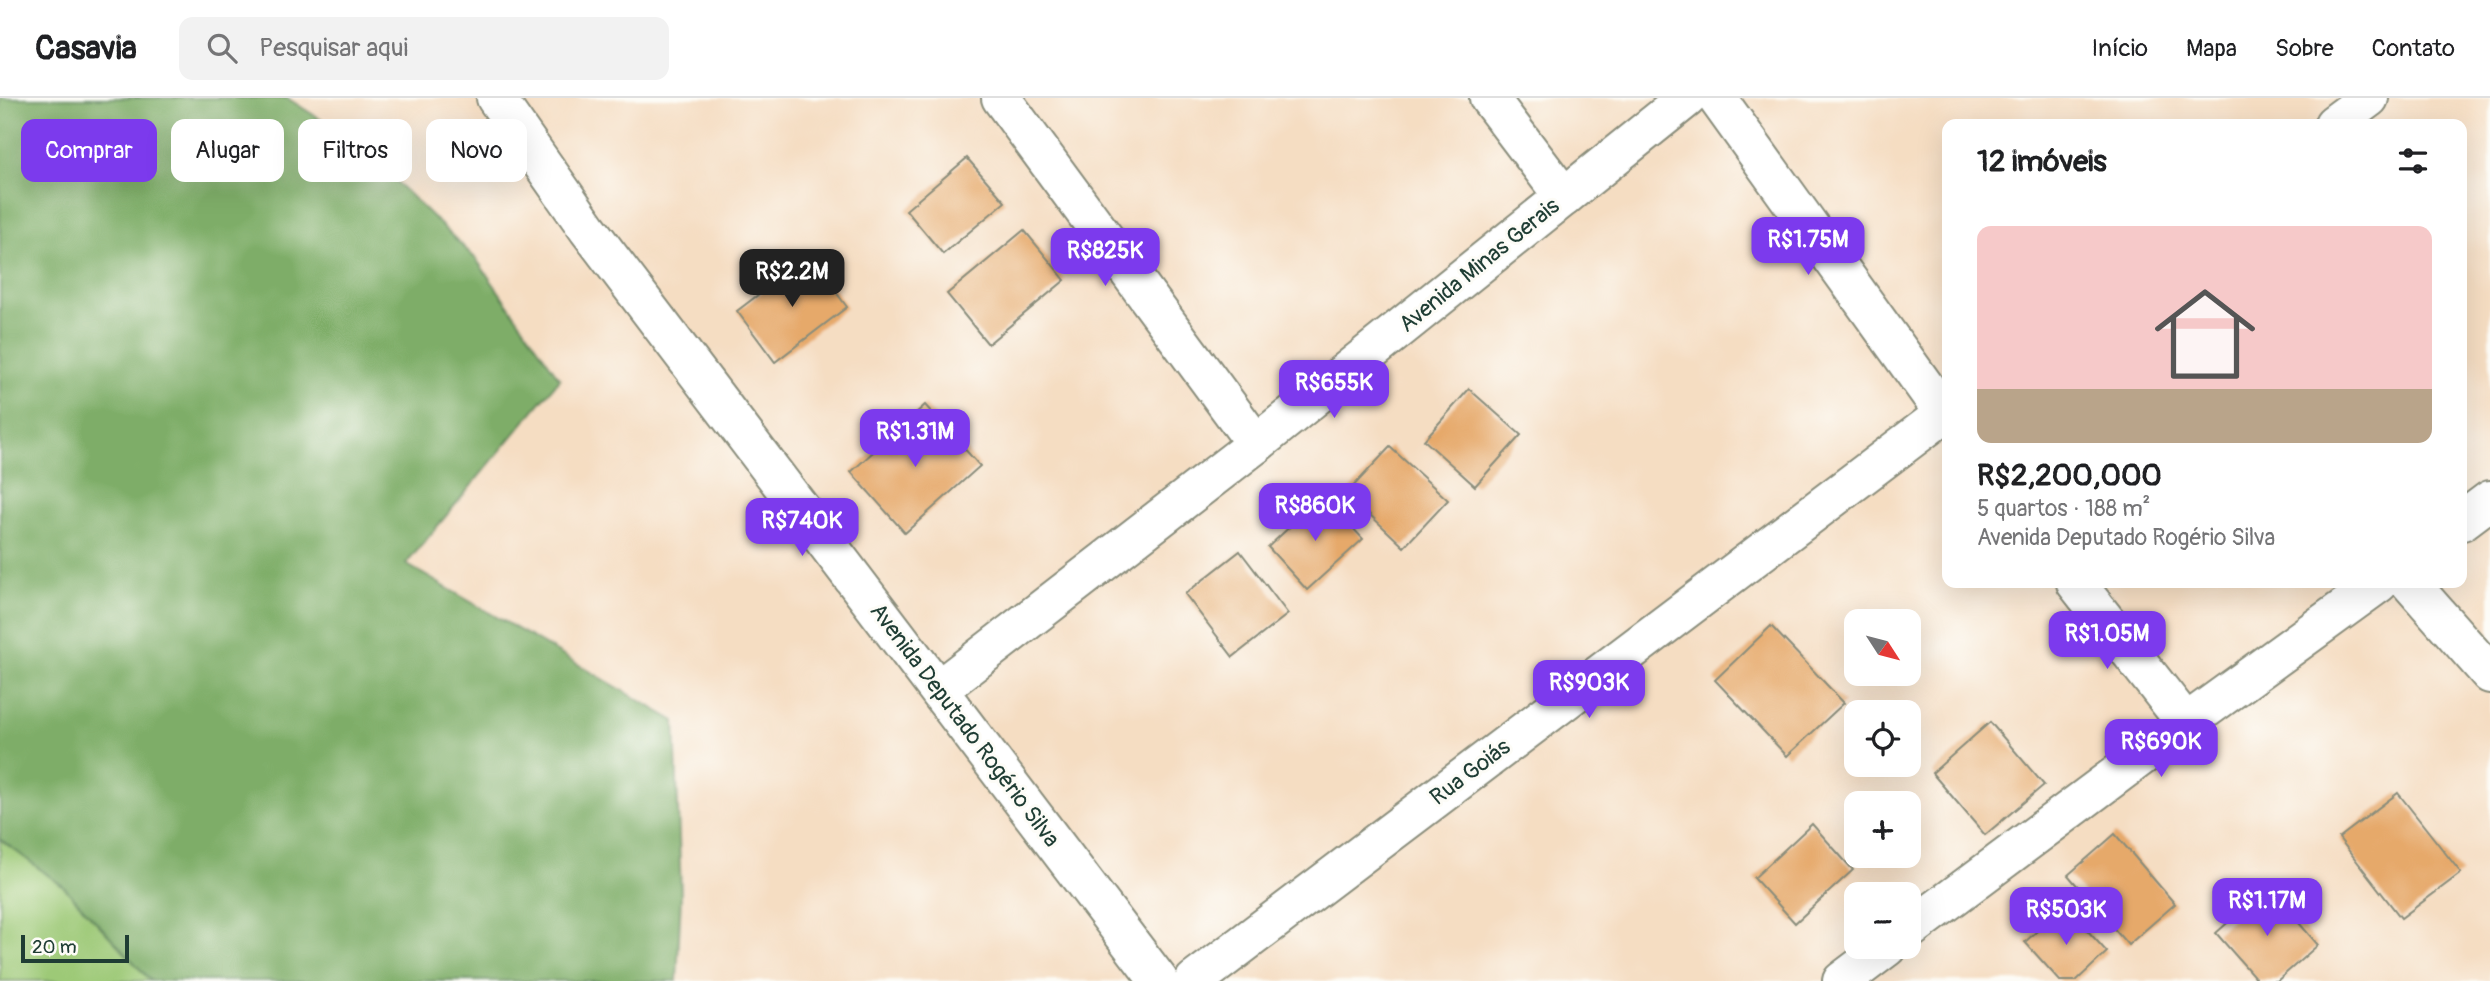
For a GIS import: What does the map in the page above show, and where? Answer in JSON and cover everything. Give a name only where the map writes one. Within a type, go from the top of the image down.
[{"type":"street","name":"Avenida Deputado Rogério Silva","points":[[496,98],[588,229],[1160,981]]},
{"type":"street","points":[[1002,98],[1256,444]]},
{"type":"street","points":[[1489,98],[1564,197]]},
{"type":"street","name":"Avenida Minas Gerais","points":[[939,689],[1256,444],[1687,98]]},
{"type":"street","points":[[1717,98],[1942,409]]},
{"type":"street","points":[[2341,119],[2369,98]]},
{"type":"street","name":"Rua Goiás","points":[[1194,981],[1942,418]]},
{"type":"street","points":[[2467,517],[2490,500]]},
{"type":"street","points":[[2080,588],[2186,723]]},
{"type":"street","points":[[1921,921],[2372,588]]},
{"type":"street","points":[[2414,588],[2490,674]]},
{"type":"street","points":[[1842,981],[1871,959]]},
{"type":"green space","points":[[0,98],[287,98],[320,119],[298,119],[298,182],[396,182],[476,259],[560,379],[406,564],[675,721],[681,895],[677,981],[151,981],[64,887],[0,839]]},
{"type":"green space","points":[[0,839],[64,887],[151,981],[0,981]]},
{"type":"building","points":[[967,158],[1005,202],[943,254],[906,210]]},
{"type":"building","points":[[1024,230],[1065,280],[988,344],[947,294]]},
{"type":"building","points":[[809,256],[847,307],[775,362],[737,311]]},
{"type":"building","points":[[1469,389],[1521,435],[1475,486],[1424,440]]},
{"type":"building","points":[[925,405],[980,466],[905,533],[851,472]]},
{"type":"building","points":[[1390,447],[1448,500],[1404,547],[1347,493]]},
{"type":"building","points":[[1323,496],[1363,539],[1307,590],[1268,547]]},
{"type":"building","points":[[1240,551],[1288,614],[1233,657],[1185,594]]},
{"type":"building","points":[[1771,626],[1844,703],[1787,756],[1715,680]]},
{"type":"building","points":[[1990,722],[2044,785],[1985,835],[1932,773]]},
{"type":"building","points":[[2398,793],[2461,873],[2401,918],[2339,838]]},
{"type":"building","points":[[1812,824],[1844,860],[1844,868],[1853,870],[1795,923],[1754,878]]},
{"type":"building","points":[[2115,834],[2175,904],[2128,945],[2068,875]]},
{"type":"building","points":[[2268,887],[2318,945],[2277,981],[2258,981],[2216,933]]},
{"type":"building","points":[[2065,906],[2107,952],[2076,981],[2060,981],[2025,942]]}]
